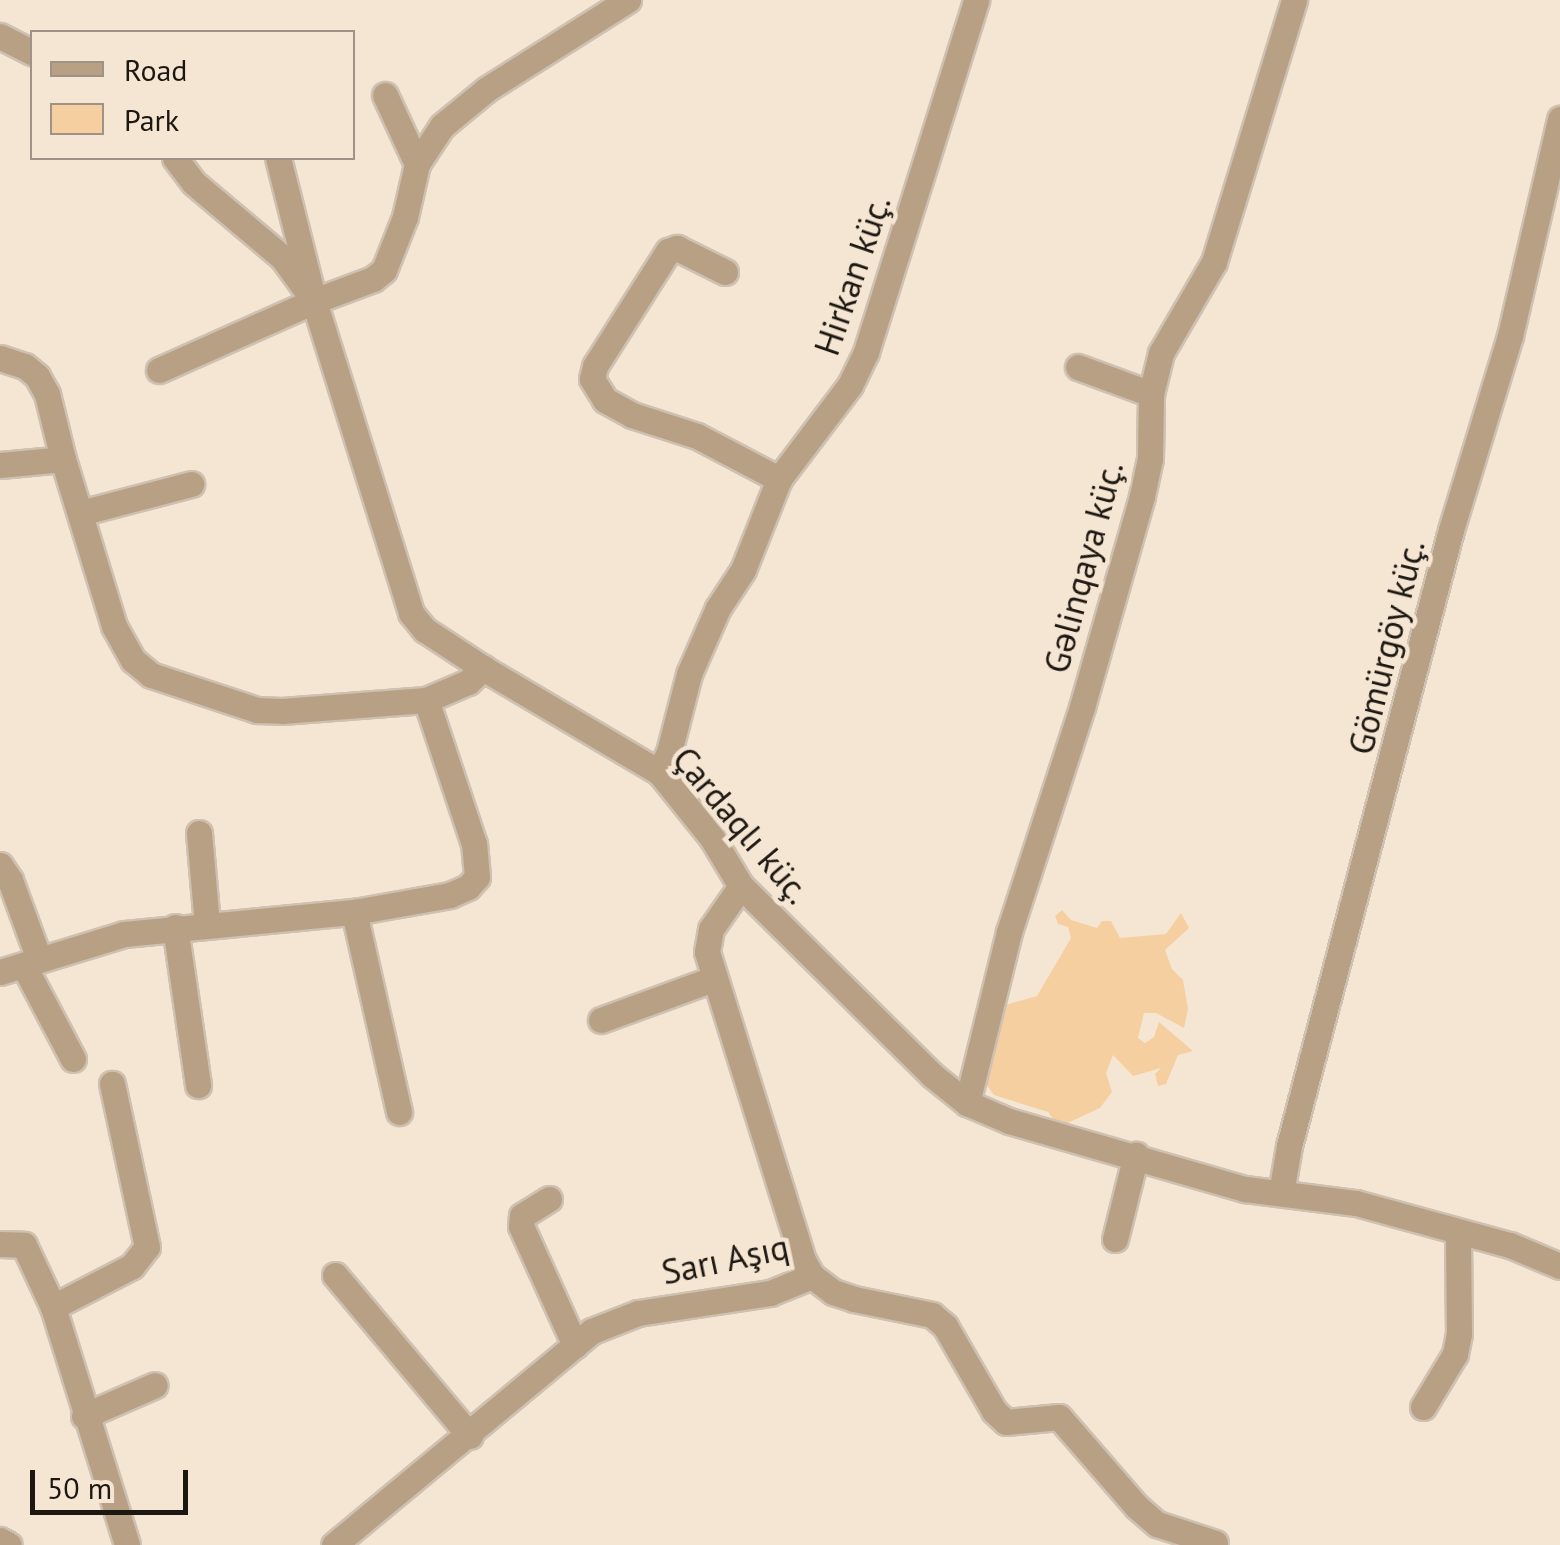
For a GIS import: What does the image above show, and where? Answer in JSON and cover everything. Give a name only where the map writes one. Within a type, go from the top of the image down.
[{"type":"street","points":[[159,370],[384,270],[406,218],[417,164],[442,126],[487,89],[628,0]]},
{"type":"street","name":"Hirkan küç.","points":[[659,772],[669,752],[689,674],[718,608],[743,570],[779,479],[850,385],[866,352],[976,0]]},
{"type":"street","name":"Gəlinqaya küç.","points":[[967,1103],[1009,932],[1082,707],[1142,496],[1150,460],[1151,394],[1161,353],[1214,262],[1294,0]]},
{"type":"street","points":[[0,36],[30,51]]},
{"type":"street","points":[[384,95],[417,164]]},
{"type":"street","name":"Gömürgöy küç.","points":[[1281,1192],[1289,1146],[1452,530],[1510,336],[1560,119]]},
{"type":"street","name":"Çardaqlı küç.","points":[[177,160],[194,183],[282,256],[314,301],[411,613],[425,630],[659,772],[712,838],[741,886],[932,1075],[967,1103],[1009,1120],[1206,1179],[1356,1203],[1458,1234],[1510,1245],[1560,1266]]},
{"type":"street","points":[[279,160],[314,301]]},
{"type":"street","points":[[725,272],[678,248],[668,251],[595,366],[592,379],[605,400],[632,415],[697,436],[779,479]]},
{"type":"street","points":[[0,358],[25,366],[37,376],[46,394],[114,626],[133,660],[151,675],[257,710],[426,700],[468,682],[483,668]]},
{"type":"street","points":[[1078,367],[1151,394]]},
{"type":"street","points":[[0,465],[63,459]]},
{"type":"street","points":[[80,513],[192,484]]},
{"type":"street","points":[[21,966],[124,934],[354,912],[468,887],[477,876],[474,844],[426,700]]},
{"type":"street","points":[[199,832],[207,925]]},
{"type":"street","points":[[0,865],[10,880],[21,966],[74,1060]]},
{"type":"street","points":[[741,886],[711,929],[707,952],[803,1260],[812,1276]]},
{"type":"street","points":[[354,912],[399,1112]]},
{"type":"street","points":[[175,928],[198,1085]]},
{"type":"street","points":[[602,1020],[713,980]]},
{"type":"street","points":[[54,1307],[132,1266],[146,1247],[112,1084]]},
{"type":"street","points":[[1115,1239],[1136,1155]]},
{"type":"street","points":[[548,1199],[522,1216],[520,1226],[575,1345]]},
{"type":"street","points":[[1423,1407],[1455,1354],[1460,1334],[1458,1234]]},
{"type":"street","points":[[0,1244],[24,1245],[54,1307],[84,1416],[127,1545]]},
{"type":"street","points":[[335,1275],[470,1436]]},
{"type":"street","name":"Sarı Aşıq","points":[[334,1545],[592,1332],[638,1313],[770,1292],[812,1276],[833,1292],[854,1299],[932,1315],[945,1326],[994,1411],[1006,1422],[1060,1417],[1136,1506],[1157,1524],[1215,1543]]},
{"type":"street","points":[[84,1416],[155,1385]]},
{"type":"street","points":[[0,1540],[9,1545]]},
{"type":"green space","points":[[1062,910],[1071,920],[1097,928],[1102,921],[1111,921],[1120,938],[1166,934],[1181,913],[1189,928],[1165,950],[1172,969],[1183,980],[1188,1009],[1184,1028],[1156,1013],[1144,1013],[1138,1038],[1145,1043],[1154,1037],[1159,1022],[1193,1051],[1178,1055],[1166,1084],[1158,1086],[1155,1074],[1161,1068],[1133,1076],[1113,1055],[1106,1073],[1112,1092],[1100,1108],[1059,1127],[1048,1112],[994,1095],[985,1083],[1005,1005],[1037,996],[1071,938],[1068,927],[1058,924],[1055,916]]}]
